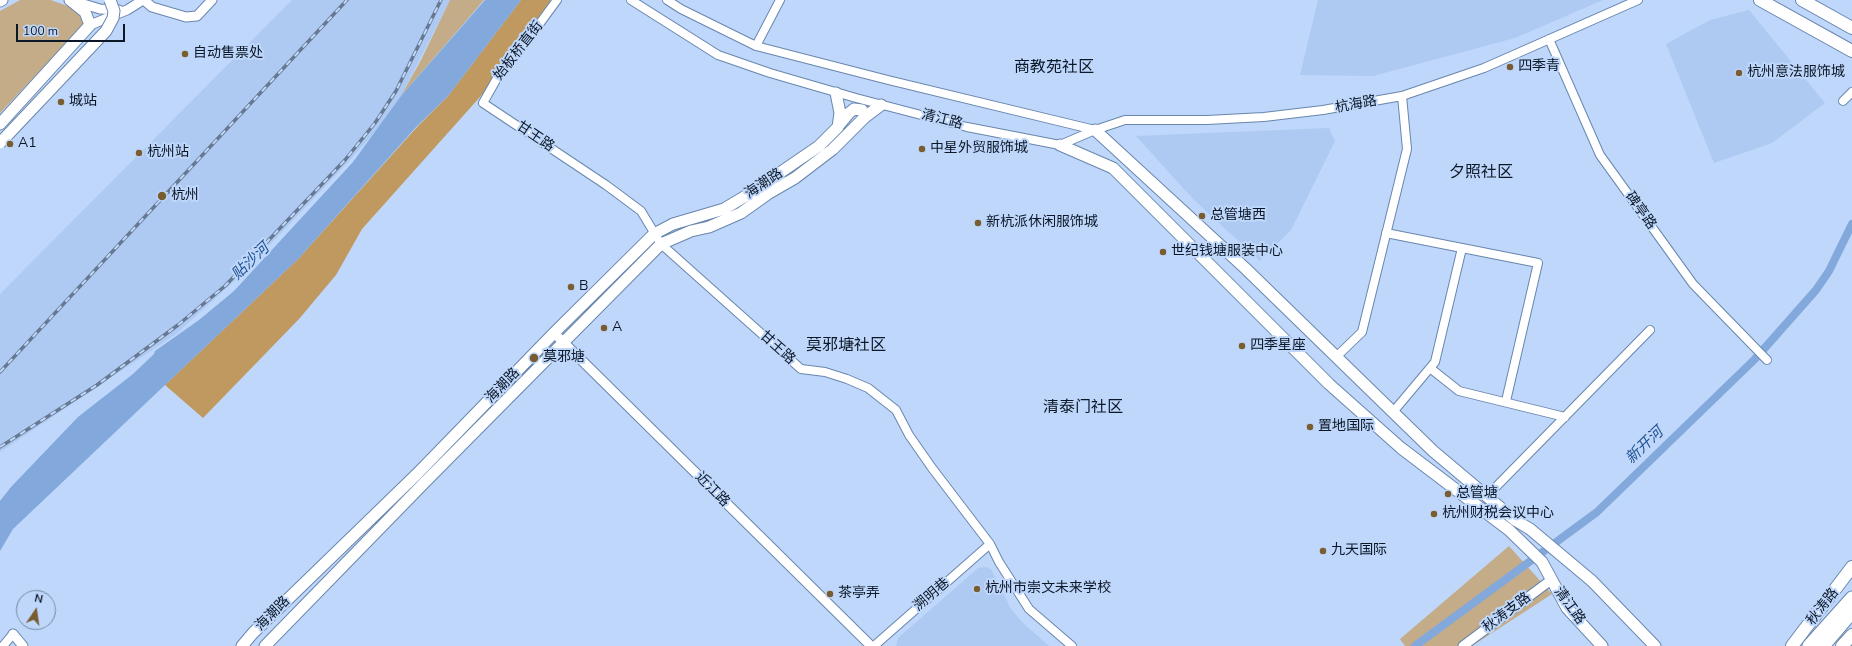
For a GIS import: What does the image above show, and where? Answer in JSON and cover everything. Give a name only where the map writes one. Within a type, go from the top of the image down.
[{"type":"highway","points":[[1809,646],[1852,598]]},
{"type":"highway","points":[[1822,646],[1852,612]]},
{"type":"main road","points":[[0,124],[90,25],[85,12],[71,0]]},
{"type":"main road","points":[[0,143],[106,31],[113,18],[114,11],[110,0]]},
{"type":"main road","points":[[1760,0],[1852,51]]},
{"type":"main road","points":[[1802,0],[1852,28]]},
{"type":"main road","points":[[836,93],[840,113],[838,127]]},
{"type":"main road","name":"海潮路","points":[[267,645],[425,482],[661,244],[691,231],[709,227],[741,213],[769,193],[796,178],[833,149],[866,117],[881,105]]},
{"type":"main road","name":"海潮路","points":[[242,646],[253,633],[417,474],[554,333],[654,234],[673,224],[724,209],[749,194],[819,146],[838,127],[849,113],[854,110],[862,110],[866,117]]},
{"type":"main road","name":"清江路","points":[[1095,130],[1246,269],[1433,451],[1487,496],[1542,562],[1567,608],[1602,646]]},
{"type":"main road","name":"清江路","points":[[1060,145],[1113,168],[1329,384],[1396,443],[1512,525]]},
{"type":"main road","points":[[1512,525],[1530,529],[1557,551],[1592,581],[1655,646]]},
{"type":"main road","name":"秋涛路","points":[[1792,646],[1852,567]]},
{"type":"street","points":[[71,0],[100,9],[127,10]]},
{"type":"street","points":[[90,25],[127,10],[144,0],[152,7],[186,17],[198,16],[212,0]]},
{"type":"street","name":"始板桥直街","points":[[483,103],[500,73],[533,34],[557,0]]},
{"type":"street","name":"清江路","points":[[631,0],[718,54],[770,73],[836,93],[967,127],[1060,145]]},
{"type":"street","name":"清江路","points":[[667,0],[681,9],[756,46],[888,80],[1095,130]]},
{"type":"street","points":[[756,46],[780,0]]},
{"type":"street","name":"杭海路","points":[[1060,145],[1095,130],[1125,120],[1207,120],[1264,117],[1323,110],[1402,96],[1484,68],[1638,0]]},
{"type":"street","name":"碑亭路","points":[[1549,39],[1600,155],[1694,284],[1767,360]]},
{"type":"street","points":[[1843,101],[1852,92]]},
{"type":"street","points":[[1336,357],[1362,332],[1407,149],[1402,96]]},
{"type":"street","name":"甘王路","points":[[483,103],[606,185],[641,211],[661,244],[801,369],[847,379],[868,388],[892,406],[896,410],[909,435],[932,468],[990,544],[999,562],[1029,609],[1072,646]]},
{"type":"street","points":[[1386,233],[1538,263],[1506,401]]},
{"type":"street","points":[[1393,412],[1435,362],[1462,248]]},
{"type":"street","points":[[1487,496],[1650,330]]},
{"type":"street","name":"近江路","points":[[554,333],[871,646]]},
{"type":"street","points":[[1430,368],[1459,391],[1506,401],[1565,417]]},
{"type":"street","name":"溯明巷","points":[[874,646],[990,544]]},
{"type":"street","name":"秋涛支路","points":[[1463,646],[1552,580]]},
{"type":"street","points":[[3,646],[13,634],[23,646]]},
{"type":"shaded area","points":[[20,0],[51,0],[78,10],[83,14],[84,24],[0,113],[0,11]]},
{"type":"shaded area","points":[[292,0],[450,0],[401,96],[383,123],[242,274],[176,334],[0,452],[0,294]]},
{"type":"shaded area","points":[[450,0],[484,0],[401,96],[421,60]]},
{"type":"shaded area","points":[[485,0],[521,0],[448,96],[417,126],[298,259],[13,529],[0,551],[0,501],[11,487],[78,417],[133,374],[154,354],[155,351],[199,320],[234,291],[353,162],[401,96]]},
{"type":"shaded area","points":[[521,0],[551,0],[488,88],[362,229],[336,275],[299,319],[203,418],[165,385],[298,259],[418,126],[448,96]]},
{"type":"shaded area","points":[[1318,0],[1603,0],[1515,38],[1373,76],[1300,75]]},
{"type":"shaded area","name":"杭州意法服饰城","points":[[1749,10],[1825,103],[1772,143],[1714,163],[1666,44],[1710,20]]},
{"type":"shaded area","points":[[1329,128],[1335,141],[1291,230],[1260,261],[1193,199],[1136,136]]},
{"type":"shaded area","points":[[1509,546],[1552,594],[1472,646],[1405,646],[1400,639]]},
{"type":"shaded area","name":"杭州市崇文未来学校","points":[[985,567],[991,569],[1011,609],[1023,623],[1049,646],[896,646],[898,638],[978,568]]},
{"type":"waterway","name":"新开河","points":[[1415,646],[1597,512],[1755,359],[1816,290],[1829,271],[1852,224]]},
{"type":"railway","points":[[0,372],[347,0]]},
{"type":"railway","points":[[0,447],[97,385],[178,325],[225,286],[345,160],[375,123],[396,91],[441,0]]},
{"type":"place","name":"自动售票处","points":[[185,54]]},
{"type":"place","name":"四季青","points":[[1510,67]]},
{"type":"place","name":"杭州意法服饰城","points":[[1739,73]]},
{"type":"place","name":"城站","points":[[61,102]]},
{"type":"place","name":"A1","points":[[10,144]]},
{"type":"place","name":"中星外贸服饰城","points":[[922,149]]},
{"type":"place","name":"杭州站","points":[[139,153]]},
{"type":"place","name":"杭州","points":[[162,196]]},
{"type":"place","name":"总管塘西","points":[[1202,216]]},
{"type":"place","name":"新杭派休闲服饰城","points":[[978,223]]},
{"type":"place","name":"世纪钱塘服装中心","points":[[1163,252]]},
{"type":"place","name":"B","points":[[571,287]]},
{"type":"place","name":"A","points":[[604,328]]},
{"type":"place","name":"四季星座","points":[[1242,346]]},
{"type":"place","name":"莫邪塘","points":[[534,358]]},
{"type":"place","name":"置地国际","points":[[1310,427]]},
{"type":"place","name":"总管塘","points":[[1448,494]]},
{"type":"place","name":"杭州财税会议中心","points":[[1434,514]]},
{"type":"place","name":"九天国际","points":[[1323,551]]},
{"type":"place","name":"杭州市崇文未来学校","points":[[977,589]]},
{"type":"place","name":"茶亭弄","points":[[830,594]]},
{"type":"district","name":"商教苑社区","points":[[1054,68]]},
{"type":"district","name":"夕照社区","points":[[1481,173]]},
{"type":"district","name":"莫邪塘社区","points":[[846,346]]},
{"type":"district","name":"清泰门社区","points":[[1083,408]]},
{"type":"water label","name":"贴沙河","points":[[251,262]]}]
